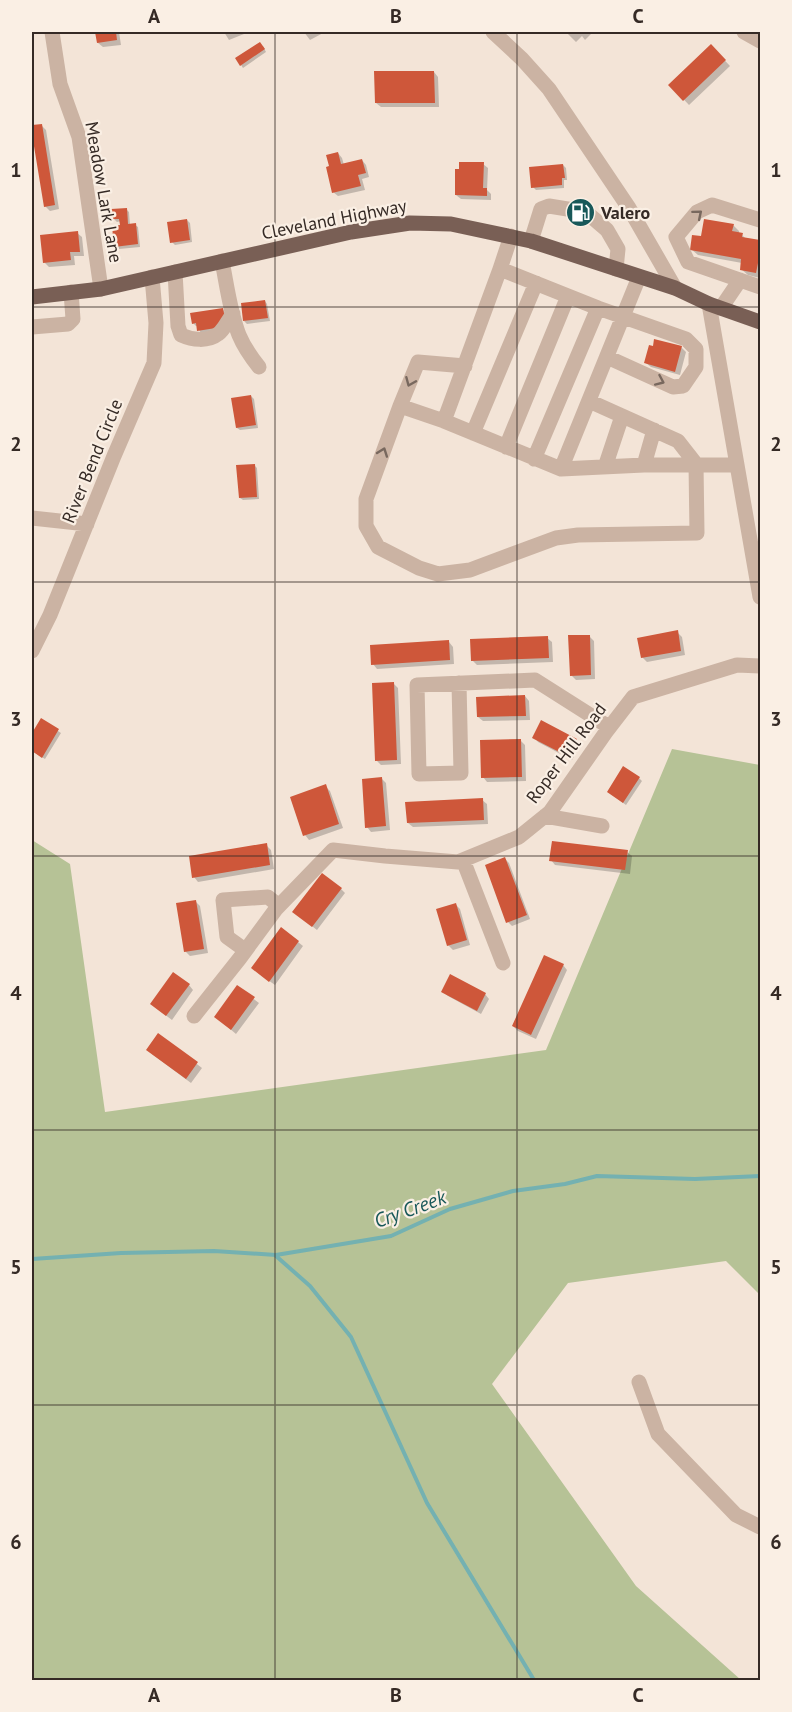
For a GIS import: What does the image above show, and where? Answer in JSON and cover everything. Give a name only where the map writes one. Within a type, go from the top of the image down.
[{"type":"main road","name":"Cleveland Highway","points":[[32,297],[101,289],[351,232],[410,223],[451,224],[531,241],[675,288],[715,306],[760,322]]},
{"type":"street","name":"Meadow Lark Lane","points":[[52,32],[60,84],[79,137],[101,289]]},
{"type":"street","points":[[493,32],[549,89],[629,208],[675,288]]},
{"type":"street","points":[[744,32],[760,41]]},
{"type":"street","points":[[760,220],[712,205],[698,212],[676,237],[688,262],[760,287]]},
{"type":"street","points":[[531,241],[541,210],[549,206],[586,212],[607,230],[618,249],[616,269]]},
{"type":"street","points":[[444,421],[511,236]]},
{"type":"street","points":[[222,261],[239,335],[246,350],[259,367]]},
{"type":"street","points":[[675,288],[688,262]]},
{"type":"street","points":[[500,269],[568,297],[686,339],[696,349],[696,367],[683,386],[674,387],[607,357]]},
{"type":"street","points":[[176,272],[178,326],[181,335],[190,339],[208,339],[220,333],[233,314]]},
{"type":"street","name":"River Bend Circle","points":[[32,651],[50,615],[154,363],[156,323],[152,277]]},
{"type":"street","points":[[561,470],[639,277]]},
{"type":"street","points":[[740,280],[715,306],[737,465],[760,597]]},
{"type":"street","points":[[473,434],[536,284]]},
{"type":"street","points":[[32,327],[68,324],[73,319],[71,292]]},
{"type":"street","points":[[506,447],[568,297]]},
{"type":"street","points":[[534,459],[598,308]]},
{"type":"street","points":[[465,366],[418,362],[366,499],[366,526],[378,547],[419,568],[438,574],[470,570],[556,538],[578,535],[697,533],[696,464],[678,441],[589,401]]},
{"type":"street","points":[[400,406],[444,421],[561,470],[644,465],[737,465]]},
{"type":"street","points":[[604,467],[622,416]]},
{"type":"street","points":[[644,465],[654,430]]},
{"type":"street","points":[[32,518],[87,524]]},
{"type":"street","name":"Roper Hill Road","points":[[194,1016],[279,906],[333,849],[458,862],[519,837],[550,812],[609,727],[633,697],[737,665],[760,666]]},
{"type":"street","points":[[459,683],[461,773],[419,774],[417,685],[459,683],[535,680],[609,727]]},
{"type":"street","points":[[545,816],[602,826]]},
{"type":"street","points":[[463,860],[503,963]]},
{"type":"street","points":[[245,950],[227,937],[223,900],[268,897],[279,906]]},
{"type":"street","points":[[639,1382],[658,1434],[736,1515],[760,1527]]},
{"type":"green space","points":[[672,749],[760,765],[760,1295],[726,1261],[568,1283],[492,1384],[636,1586],[741,1680],[32,1680],[32,840],[70,864],[105,1112],[546,1050]]},
{"type":"building","points":[[95,32],[116,32],[117,40],[97,43]]},
{"type":"building","points":[[260,42],[265,49],[240,66],[235,58]]},
{"type":"building","points":[[711,44],[726,60],[683,101],[668,85]]},
{"type":"building","points":[[374,71],[434,71],[435,103],[375,103]]},
{"type":"building","points":[[42,124],[55,205],[44,207],[32,134],[32,125]]},
{"type":"building","points":[[338,152],[341,164],[362,159],[366,173],[358,175],[361,186],[332,193],[326,167],[329,166],[326,155]]},
{"type":"building","points":[[459,162],[484,162],[483,188],[487,188],[487,196],[455,195],[455,169],[459,169]]},
{"type":"building","points":[[563,164],[565,178],[562,178],[562,185],[531,188],[529,167]]},
{"type":"building","points":[[127,208],[128,224],[136,223],[138,244],[114,247],[112,226],[120,225],[119,219],[113,219],[111,209]]},
{"type":"building","points":[[187,219],[190,240],[170,243],[167,222]]},
{"type":"building","points":[[704,219],[734,224],[732,231],[743,233],[742,237],[760,240],[760,263],[758,263],[756,273],[740,270],[741,259],[690,250],[692,235],[701,236]]},
{"type":"building","points":[[78,231],[80,252],[70,252],[71,260],[43,263],[40,235]]},
{"type":"building","points":[[265,300],[268,318],[243,321],[241,303]]},
{"type":"building","points":[[223,308],[225,319],[222,327],[197,331],[196,323],[192,324],[190,313]]},
{"type":"building","points":[[654,339],[682,346],[675,372],[644,363],[649,345],[653,346]]},
{"type":"building","points":[[251,395],[256,425],[236,428],[231,398]]},
{"type":"building","points":[[255,464],[257,497],[239,498],[236,465]]},
{"type":"building","points":[[678,630],[681,651],[641,658],[637,638]]},
{"type":"building","points":[[568,635],[590,635],[591,675],[570,676]]},
{"type":"building","points":[[548,636],[549,658],[471,661],[470,639]]},
{"type":"building","points":[[449,640],[450,660],[371,665],[370,645]]},
{"type":"building","points":[[394,682],[397,760],[375,761],[372,683]]},
{"type":"building","points":[[525,695],[526,716],[477,717],[476,697]]},
{"type":"building","points":[[41,718],[59,729],[42,758],[32,751],[32,733]]},
{"type":"building","points":[[541,720],[577,739],[567,756],[532,738]]},
{"type":"building","points":[[521,739],[522,777],[481,778],[480,740]]},
{"type":"building","points":[[623,766],[640,777],[623,803],[607,792]]},
{"type":"building","points":[[382,777],[386,826],[365,828],[362,779]]},
{"type":"building","points":[[326,784],[339,824],[303,836],[290,797]]},
{"type":"building","points":[[483,798],[484,820],[407,823],[405,802]]},
{"type":"building","points":[[552,841],[628,850],[625,870],[549,861]]},
{"type":"building","points":[[267,843],[270,865],[192,878],[189,856]]},
{"type":"building","points":[[505,857],[527,915],[506,923],[485,865]]},
{"type":"building","points":[[322,873],[342,888],[312,927],[292,912]]},
{"type":"building","points":[[196,900],[204,949],[184,952],[176,903]]},
{"type":"building","points":[[456,903],[467,940],[447,946],[436,909]]},
{"type":"building","points":[[281,927],[299,941],[269,982],[251,968]]},
{"type":"building","points":[[544,955],[564,964],[531,1035],[512,1026]]},
{"type":"building","points":[[173,972],[190,984],[166,1016],[150,1004]]},
{"type":"building","points":[[450,974],[486,993],[477,1011],[441,992]]},
{"type":"building","points":[[237,985],[255,997],[231,1030],[214,1017]]},
{"type":"building","points":[[158,1033],[198,1062],[186,1079],[146,1050]]},
{"type":"waterway","name":"Cry Creek","points":[[32,1259],[121,1253],[214,1251],[276,1255],[391,1236],[450,1209],[513,1191],[565,1184],[597,1176],[695,1179],[760,1176]]},
{"type":"waterway","points":[[276,1256],[310,1286],[351,1337],[427,1503],[534,1680]]},
{"type":"place","name":"Valero","points":[[580,212]]}]
